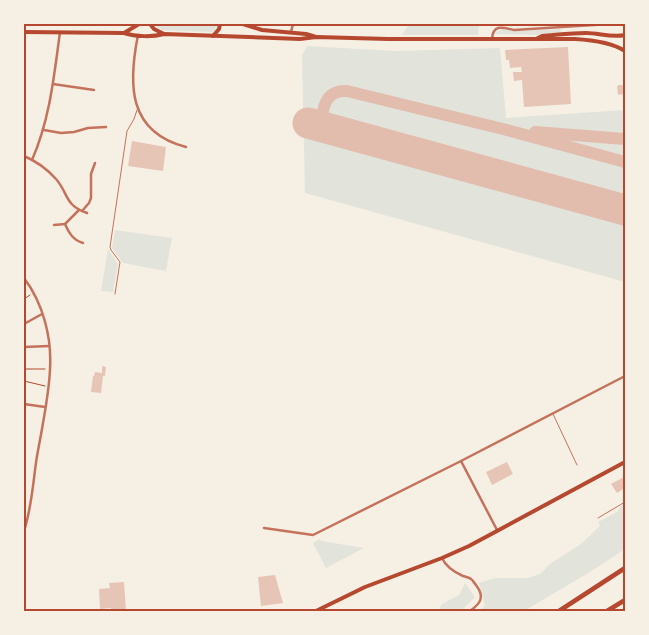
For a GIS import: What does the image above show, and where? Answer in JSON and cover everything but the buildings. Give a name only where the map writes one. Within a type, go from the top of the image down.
[{"type":"highway","points":[[559,611],[625,568]]},
{"type":"highway","points":[[608,611],[625,600]]},
{"type":"main road","points":[[124,33],[140,24]]},
{"type":"main road","points":[[138,35],[140,24]]},
{"type":"main road","points":[[150,24],[164,34]]},
{"type":"main road","points":[[213,36],[219,29],[220,24]]},
{"type":"main road","points":[[243,24],[262,30],[306,34],[316,37]]},
{"type":"main road","points":[[24,32],[164,34],[300,39],[316,37],[388,40],[575,39],[615,46],[625,51]]},
{"type":"main road","points":[[536,39],[542,36],[583,33],[614,37],[625,35]]},
{"type":"main road","points":[[316,611],[365,587],[442,558],[498,531],[625,464]]},
{"type":"street","points":[[291,33],[293,24]]},
{"type":"street","points":[[492,39],[494,31],[500,28],[514,30],[610,24]]},
{"type":"street","points":[[32,160],[44,130],[60,32]]},
{"type":"street","points":[[138,35],[132,83],[134,100],[147,124],[160,136],[174,144],[186,147]]},
{"type":"street","points":[[53,84],[94,90]]},
{"type":"street","points":[[44,130],[62,133],[106,127]]},
{"type":"street","points":[[24,156],[47,169],[57,180],[73,207],[86,213]]},
{"type":"street","points":[[54,225],[65,224],[89,203],[95,163]]},
{"type":"street","points":[[65,224],[72,236],[83,243]]},
{"type":"street","points":[[24,278],[46,324],[50,346],[48,386],[30,506],[24,531]]},
{"type":"street","points":[[24,324],[42,314]]},
{"type":"street","points":[[24,346],[50,346]]},
{"type":"street","points":[[264,528],[313,535],[625,376]]},
{"type":"street","points":[[24,404],[45,407]]},
{"type":"street","points":[[461,461],[498,531]]},
{"type":"street","points":[[442,558],[451,569],[470,578],[480,590],[481,600],[470,611]]},
{"type":"lane","points":[[114,294],[120,262],[110,247],[127,131],[138,109]]},
{"type":"lane","points":[[553,414],[577,466]]},
{"type":"lane","points":[[598,518],[625,502]]},
{"type":"path","points":[[24,299],[33,294]]},
{"type":"path","points":[[24,369],[50,369]]},
{"type":"path","points":[[24,381],[48,386]]},
{"type":"shaded area","points":[[155,24],[218,24],[213,32],[162,30]]},
{"type":"shaded area","points":[[409,24],[479,24],[478,35],[402,35]]},
{"type":"shaded area","points":[[502,29],[514,31],[560,29],[561,32],[536,35],[496,34],[496,32]]},
{"type":"shaded area","points":[[307,46],[395,51],[500,48],[506,118],[625,110],[625,282],[305,193],[302,55]]},
{"type":"shaded area","points":[[115,230],[172,238],[166,271],[123,263],[112,248]]},
{"type":"shaded area","points":[[108,249],[118,264],[113,292],[101,291]]},
{"type":"shaded area","points":[[625,504],[625,549],[524,611],[478,611],[485,606],[479,583],[495,578],[528,578],[540,574],[551,563],[581,544],[600,526],[598,522],[617,512]]},
{"type":"shaded area","points":[[319,539],[364,548],[326,568],[313,543]]},
{"type":"shaded area","points":[[465,583],[475,597],[461,611],[438,611],[442,604],[459,595]]},
{"type":"taxiway","points":[[319,126],[326,101],[329,97],[339,91],[347,91],[507,130],[625,162]]},
{"type":"taxiway","points":[[535,132],[625,139]]},
{"type":"runway","points":[[308,123],[625,210]]}]
